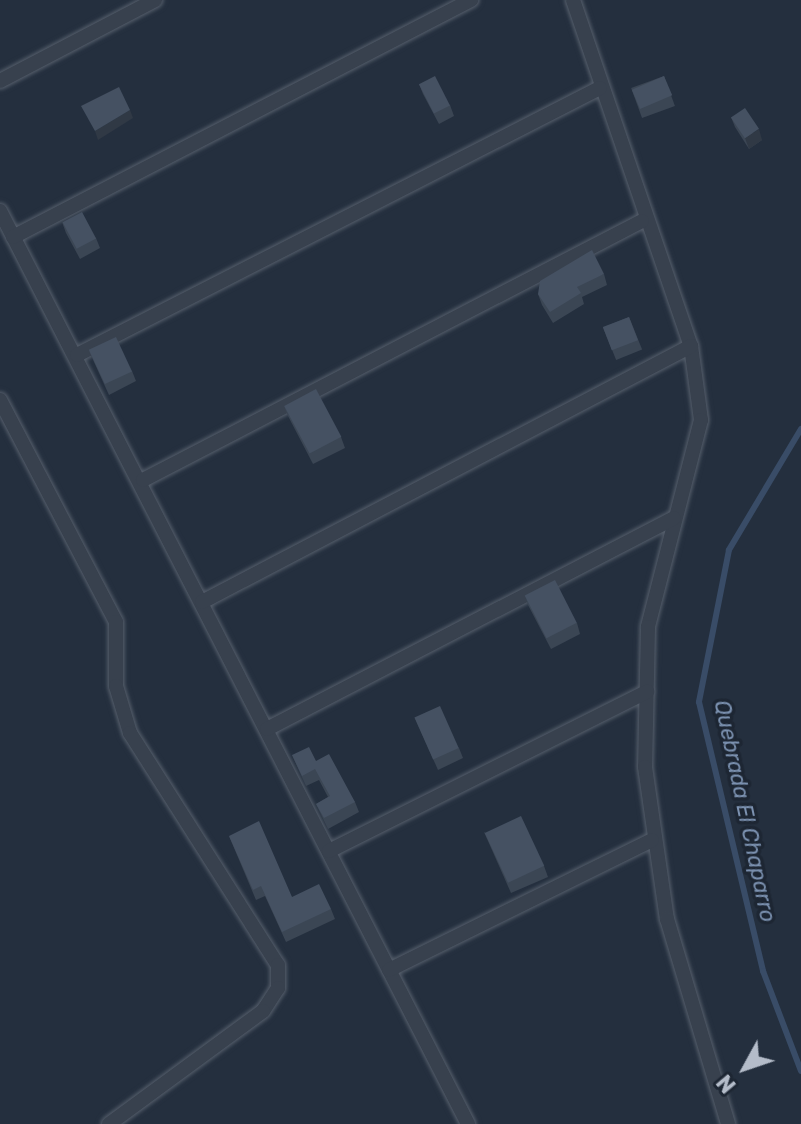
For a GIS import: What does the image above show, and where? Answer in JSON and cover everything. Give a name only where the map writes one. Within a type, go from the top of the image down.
[{"type":"street","points":[[0,81],[155,0]]},
{"type":"street","points":[[13,237],[471,0]]},
{"type":"street","points":[[573,0],[642,221],[691,346],[701,420],[648,627],[652,840],[667,919],[728,1124]]},
{"type":"street","points":[[77,355],[600,88]]},
{"type":"street","points":[[0,211],[143,480],[468,1124]]},
{"type":"street","points":[[143,480],[642,221]]},
{"type":"street","points":[[202,602],[691,346]]},
{"type":"street","points":[[0,400],[116,622],[116,686],[130,733],[278,965],[278,988],[263,1011],[109,1124]]},
{"type":"street","points":[[267,729],[674,518]]},
{"type":"street","points":[[329,851],[647,692]]},
{"type":"street","points":[[389,970],[652,840]]},
{"type":"building","points":[[435,76],[450,105],[434,114],[419,84]]},
{"type":"building","points":[[664,76],[672,95],[640,109],[632,90]]},
{"type":"building","points":[[119,87],[130,110],[95,131],[81,106]]},
{"type":"building","points":[[745,108],[759,129],[745,138],[731,118]]},
{"type":"building","points":[[82,212],[96,238],[77,249],[63,222]]},
{"type":"building","points":[[592,250],[604,274],[577,287],[581,293],[550,312],[538,294],[540,281]]},
{"type":"building","points":[[629,317],[638,340],[612,350],[603,327]]},
{"type":"building","points":[[116,337],[132,371],[105,384],[89,350]]},
{"type":"building","points":[[316,389],[341,437],[310,454],[284,406]]},
{"type":"building","points":[[555,580],[577,623],[546,638],[525,595]]},
{"type":"building","points":[[440,706],[459,748],[433,759],[414,717]]},
{"type":"building","points":[[309,747],[316,761],[329,754],[355,802],[324,818],[316,804],[330,796],[315,769],[302,776],[292,755]]},
{"type":"building","points":[[521,816],[544,866],[508,883],[485,833]]},
{"type":"building","points":[[259,821],[292,897],[319,884],[331,909],[282,932],[261,886],[253,890],[229,836]]},
{"type":"waterway","name":"Quebrada El Chaparro","points":[[801,429],[729,550],[699,702],[763,971],[801,1071]]}]
